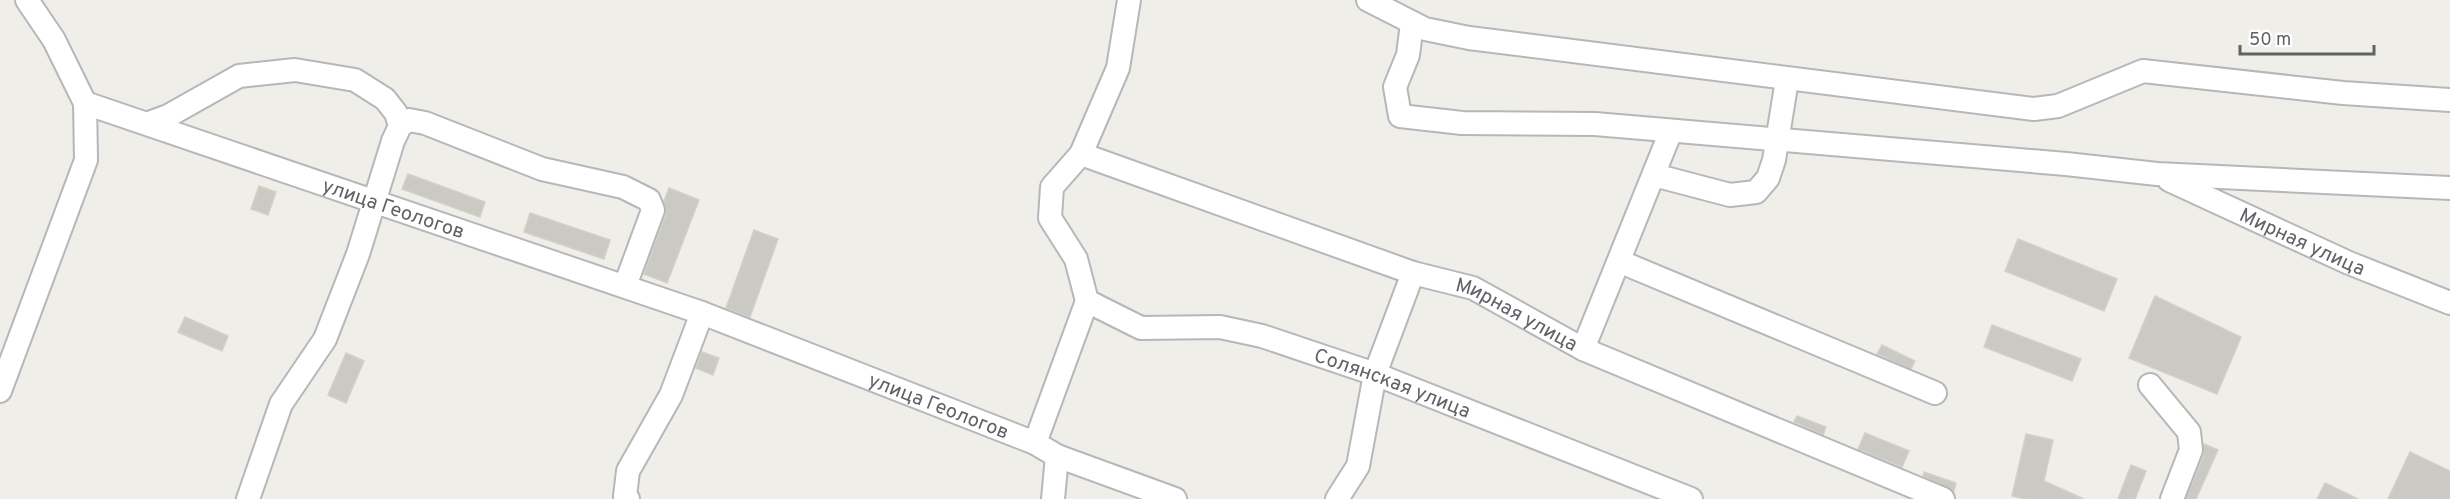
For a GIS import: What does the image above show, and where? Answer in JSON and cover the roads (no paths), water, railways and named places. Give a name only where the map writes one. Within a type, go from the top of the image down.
[{"type":"street","points":[[0,391],[86,160],[85,103],[60,50],[27,0]]},
{"type":"street","points":[[1035,442],[1087,301],[1076,259],[1055,228],[1049,208],[1052,187],[1081,154],[1118,68],[1129,0]]},
{"type":"street","points":[[1368,0],[1381,4],[1412,23],[1469,38],[1787,80],[2034,109],[2058,106],[2143,71],[2343,93],[2450,100]]},
{"type":"street","points":[[1412,23],[1408,55],[1395,87],[1400,116],[1462,123],[1595,124],[1777,138],[2157,174],[2450,188]]},
{"type":"street","points":[[149,123],[168,116],[239,76],[295,70],[355,80],[385,99],[396,113],[400,126]]},
{"type":"street","points":[[1654,175],[1730,195],[1756,192],[1768,178],[1787,80]]},
{"type":"street","name":"улица Геологов","points":[[85,103],[702,313],[1035,442],[1057,456],[1175,499]]},
{"type":"street","points":[[248,499],[280,404],[325,339],[358,254],[373,200],[400,126],[409,120],[425,123],[542,169],[623,187],[649,200],[653,210],[625,286]]},
{"type":"street","points":[[1583,349],[1621,262],[1671,131]]},
{"type":"street","name":"Мирная улица","points":[[1081,154],[1413,273],[1473,288],[1583,349],[1943,499]]},
{"type":"street","name":"Мирная улица","points":[[2157,174],[2349,263],[2450,303]]},
{"type":"street","points":[[1621,262],[1935,393]]},
{"type":"street","points":[[1337,499],[1358,466],[1375,374],[1413,273]]},
{"type":"street","name":"Солянская улица","points":[[1087,301],[1141,328],[1220,327],[1262,336],[1375,374],[1691,499]]},
{"type":"street","points":[[628,499],[625,496],[628,471],[671,395],[702,313]]},
{"type":"street","points":[[2150,385],[2189,432],[2191,450],[2172,499]]},
{"type":"street","points":[[1053,499],[1057,456]]}]
